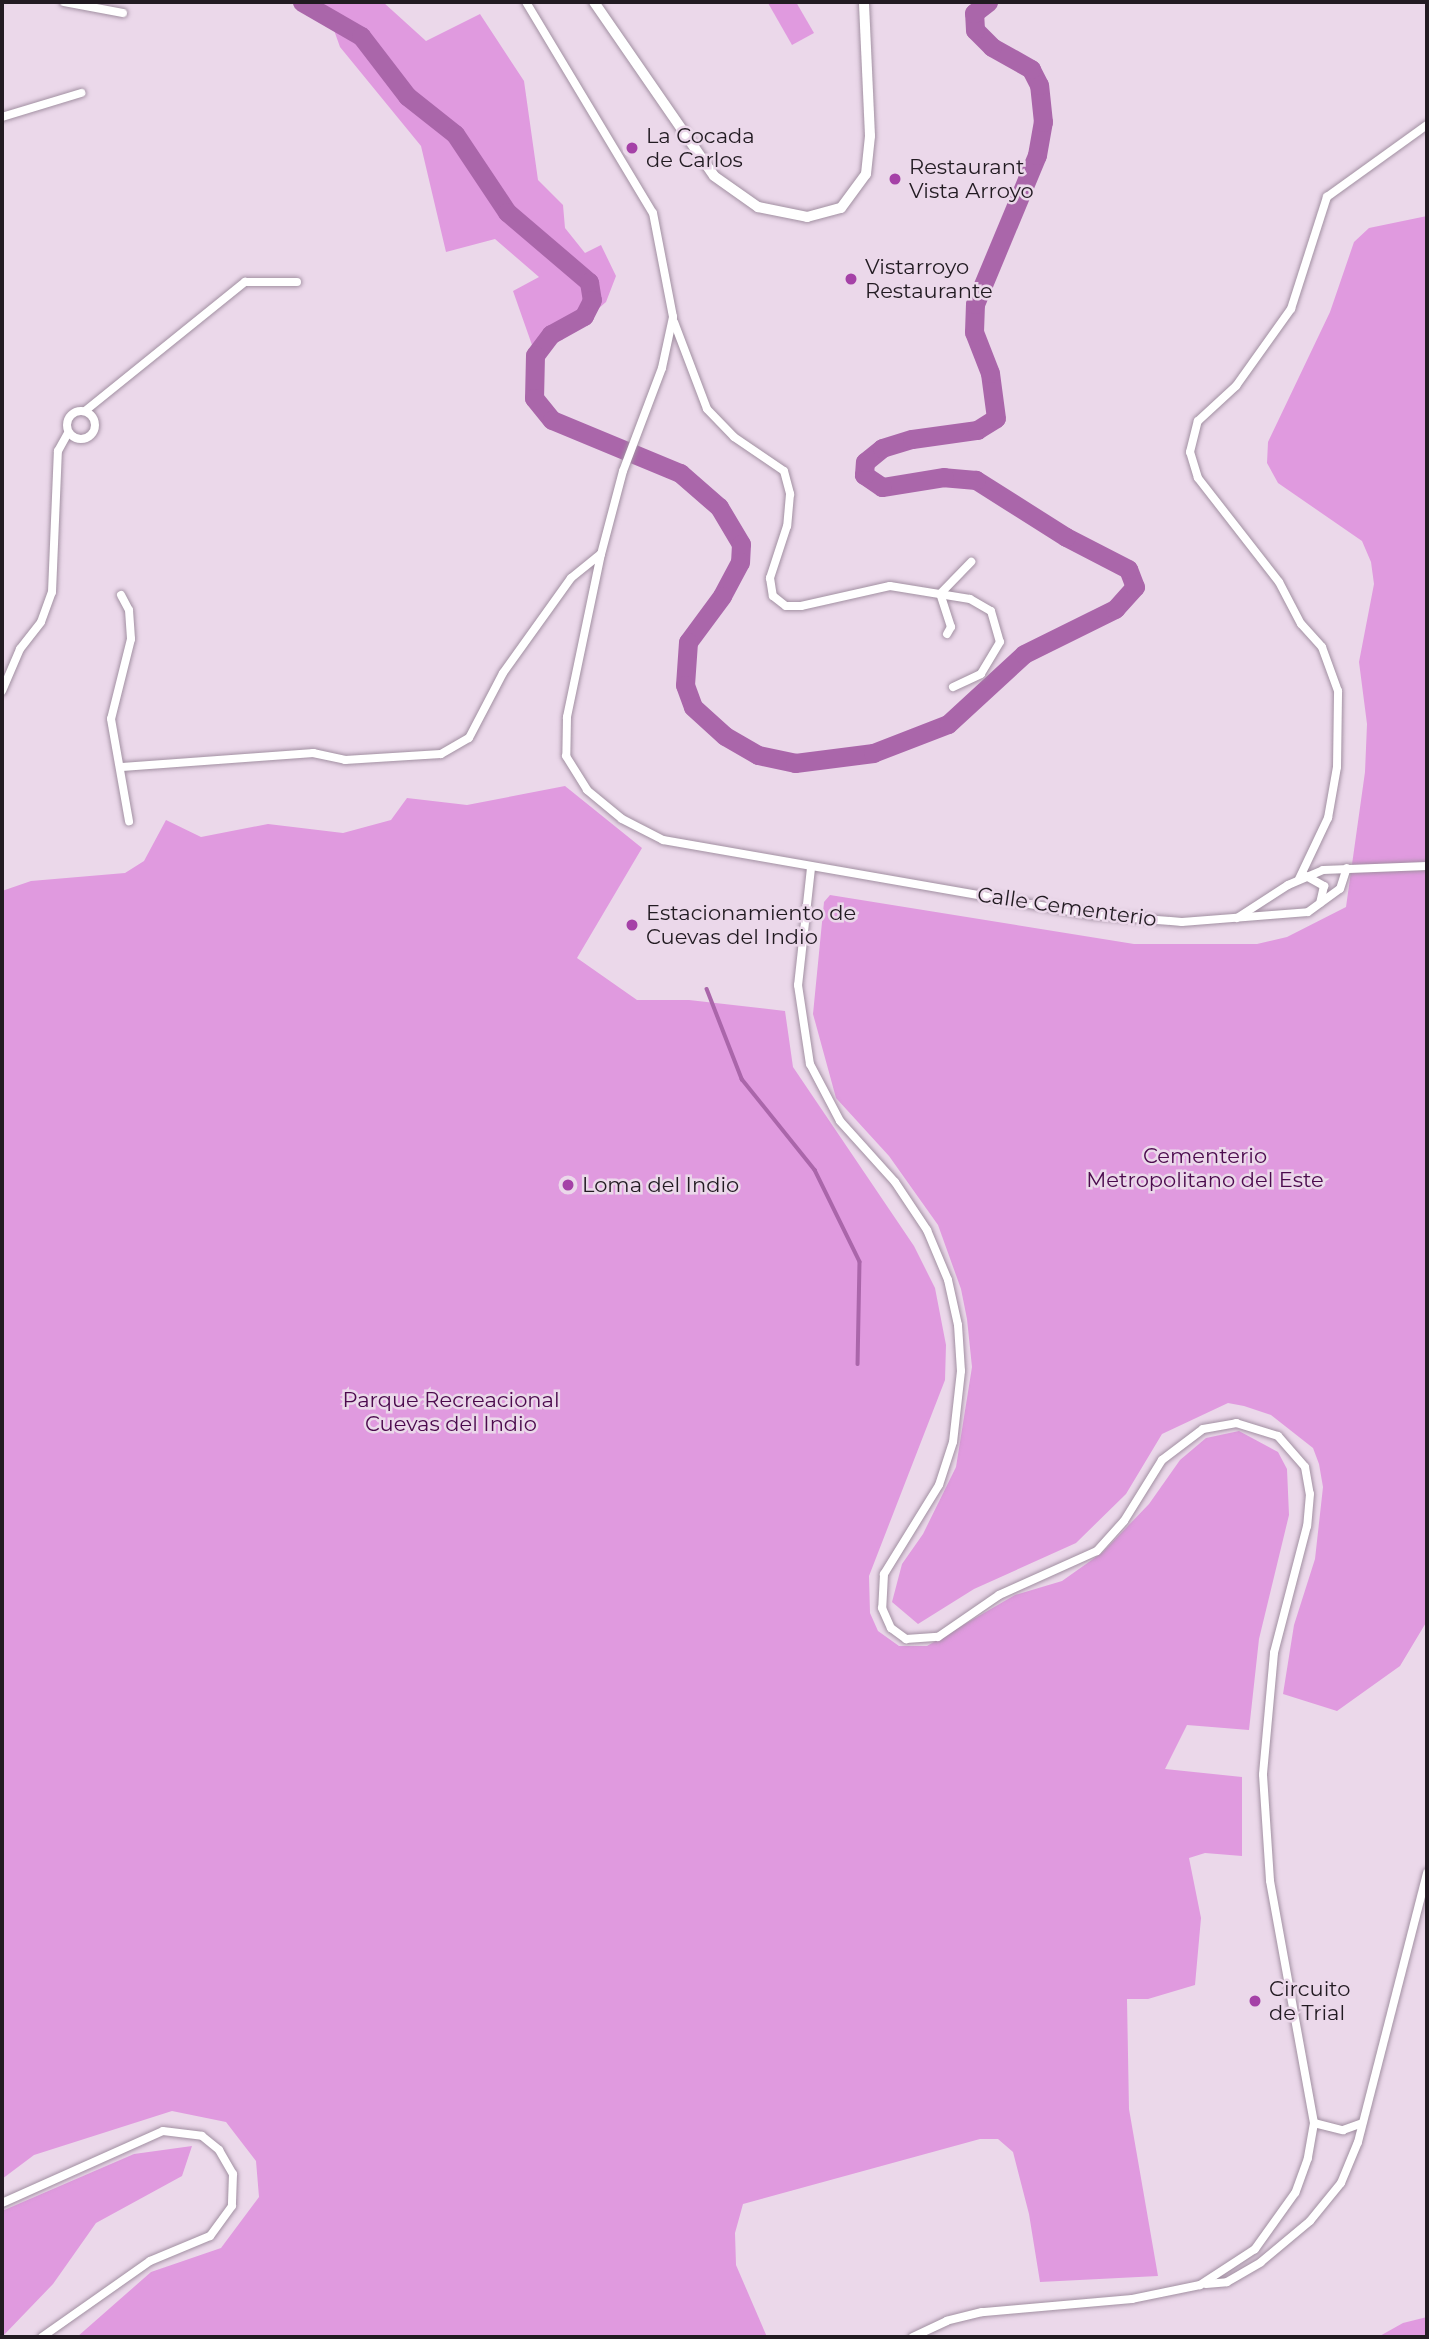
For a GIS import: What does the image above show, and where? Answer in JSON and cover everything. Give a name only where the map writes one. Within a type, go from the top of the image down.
[{"type":"street","points":[[64,2],[123,13]]},
{"type":"street","points":[[526,2],[653,213],[667,270],[673,319],[707,409],[734,437],[784,471],[790,494],[787,526],[770,578],[773,596],[786,606],[801,606],[890,586],[970,599],[991,611],[999,628],[1000,642],[981,674],[953,687]]},
{"type":"street","points":[[594,2],[714,176],[758,207],[807,217],[841,208],[866,174],[870,136],[864,2]]},
{"type":"street","points":[[2,117],[81,93]]},
{"type":"street","points":[[1302,877],[1328,818],[1338,767],[1338,691],[1322,647],[1301,625],[1279,582],[1198,478],[1190,452],[1198,421],[1236,386],[1291,309],[1327,197],[1427,125]]},
{"type":"street","points":[[2,691],[20,649],[41,622],[52,592],[58,450],[68,433],[69,415],[85,411],[245,282],[297,282]]},
{"type":"street","name":"Calle Cementerio","points":[[673,319],[649,401],[623,471],[601,554],[566,731],[566,756],[579,779],[609,810],[663,840],[1092,915],[1182,922],[1308,912],[1319,906]]},
{"type":"street","points":[[68,433],[81,439],[93,432],[93,418],[85,411]]},
{"type":"street","points":[[122,766],[313,753],[345,760],[440,754],[469,738],[518,652],[571,578],[601,554]]},
{"type":"street","points":[[940,594],[971,562]]},
{"type":"street","points":[[940,594],[951,627],[947,634]]},
{"type":"street","points":[[121,595],[129,610],[131,639],[111,719],[122,766],[129,821]]},
{"type":"street","points":[[1232,920],[1302,877],[1347,868],[1427,866]]},
{"type":"street","points":[[811,868],[798,985],[810,1064],[840,1121],[895,1182],[927,1230],[948,1280],[958,1325],[961,1371],[953,1442],[939,1485],[884,1574],[882,1608],[891,1628],[906,1639],[938,1637],[999,1595],[1097,1551],[1124,1521],[1162,1460],[1203,1429],[1237,1423],[1268,1430],[1288,1445],[1305,1467],[1310,1506],[1274,1653],[1263,1796],[1270,1881],[1314,2123],[1300,2182],[1281,2216],[1255,2249],[1200,2285]]},
{"type":"street","points":[[1319,906],[1340,889],[1347,868]]},
{"type":"street","points":[[1302,877],[1324,886],[1319,906]]},
{"type":"street","points":[[913,2337],[947,2321],[982,2312],[1132,2299],[1227,2282],[1261,2262],[1310,2221],[1346,2174],[1424,1907],[1427,1873]]},
{"type":"street","points":[[1314,2123],[1343,2130],[1362,2123]]},
{"type":"street","points":[[2,2203],[171,2130],[202,2136],[219,2150],[233,2174],[232,2206],[210,2235],[150,2261],[43,2337]]},
{"type":"green space","points":[[324,2],[383,2],[426,41],[480,14],[524,81],[538,180],[563,205],[565,228],[585,253],[601,245],[616,276],[606,302],[562,340],[532,345],[513,291],[539,277],[495,239],[446,252],[421,146],[340,47]]},
{"type":"green space","points":[[796,2],[814,33],[792,45],[768,3]]},
{"type":"green space","name":"Cementerio Metropolitano del Este","points":[[1427,216],[1427,1621],[1400,1666],[1337,1711],[1283,1694],[1294,1625],[1315,1559],[1323,1487],[1319,1464],[1313,1448],[1271,1415],[1244,1406],[1228,1403],[1162,1434],[1126,1494],[1076,1543],[974,1589],[918,1624],[892,1602],[902,1564],[923,1534],[956,1467],[972,1367],[967,1319],[961,1289],[938,1225],[889,1156],[836,1098],[813,1014],[824,902],[830,895],[1134,944],[1257,944],[1287,937],[1346,907],[1365,772],[1367,724],[1359,662],[1374,584],[1371,562],[1362,541],[1278,483],[1267,463],[1268,442],[1330,312],[1354,242],[1369,228]]},
{"type":"green space","name":"Parque Recreacional Cuevas del Indio","points":[[565,786],[642,848],[577,958],[637,1000],[689,1000],[785,1011],[793,1067],[914,1246],[935,1288],[946,1345],[945,1380],[869,1576],[870,1613],[878,1631],[899,1646],[927,1646],[1015,1595],[1062,1581],[1103,1552],[1149,1504],[1180,1460],[1206,1438],[1239,1431],[1278,1452],[1287,1469],[1289,1515],[1259,1639],[1249,1730],[1187,1725],[1165,1769],[1242,1777],[1242,1856],[1205,1853],[1189,1858],[1201,1918],[1195,1985],[1148,1999],[1127,1999],[1129,2109],[1158,2276],[1040,2282],[1029,2214],[1013,2152],[998,2139],[980,2139],[743,2204],[735,2233],[736,2265],[767,2337],[77,2337],[151,2272],[221,2248],[259,2197],[256,2161],[226,2122],[172,2111],[34,2155],[2,2179],[2,891],[31,881],[125,873],[144,861],[166,820],[201,837],[268,824],[343,833],[391,820],[407,798],[467,805]]},
{"type":"green space","points":[[192,2146],[182,2176],[96,2223],[53,2284],[2,2337],[2,2211],[134,2154]]},
{"type":"green space","points":[[1427,2317],[1427,2337],[1378,2337],[1403,2323]]},
{"type":"waterway","points":[[302,2],[361,36],[407,96],[455,134],[507,212],[589,282],[592,300],[584,316],[551,334],[535,355],[534,398],[552,420],[680,473],[719,507],[741,544],[740,562],[722,596],[688,642],[685,685],[693,707],[725,736],[758,755],[795,763],[873,753],[948,724],[1024,654],[1115,609],[1135,587],[1128,569],[1066,537],[976,480],[944,477],[882,487],[864,475],[865,462],[882,448],[912,439],[977,430],[996,418],[990,373],[974,332],[975,304],[1037,155],[1043,122],[1039,85],[1031,69],[992,47],[975,30],[974,13],[988,2]]},
{"type":"waterway","points":[[707,989],[742,1079],[815,1170],[860,1262],[858,1364]]},
{"type":"place","name":"La Cocada de Carlos","points":[[632,148]]},
{"type":"place","name":"Restaurant Vista Arroyo","points":[[895,179]]},
{"type":"place","name":"Vistarroyo Restaurante","points":[[851,279]]},
{"type":"place","name":"Estacionamiento de Cuevas del Indio","points":[[632,925]]},
{"type":"place","name":"Loma del Indio","points":[[568,1185]]},
{"type":"place","name":"Circuito de Trial","points":[[1255,2001]]}]
